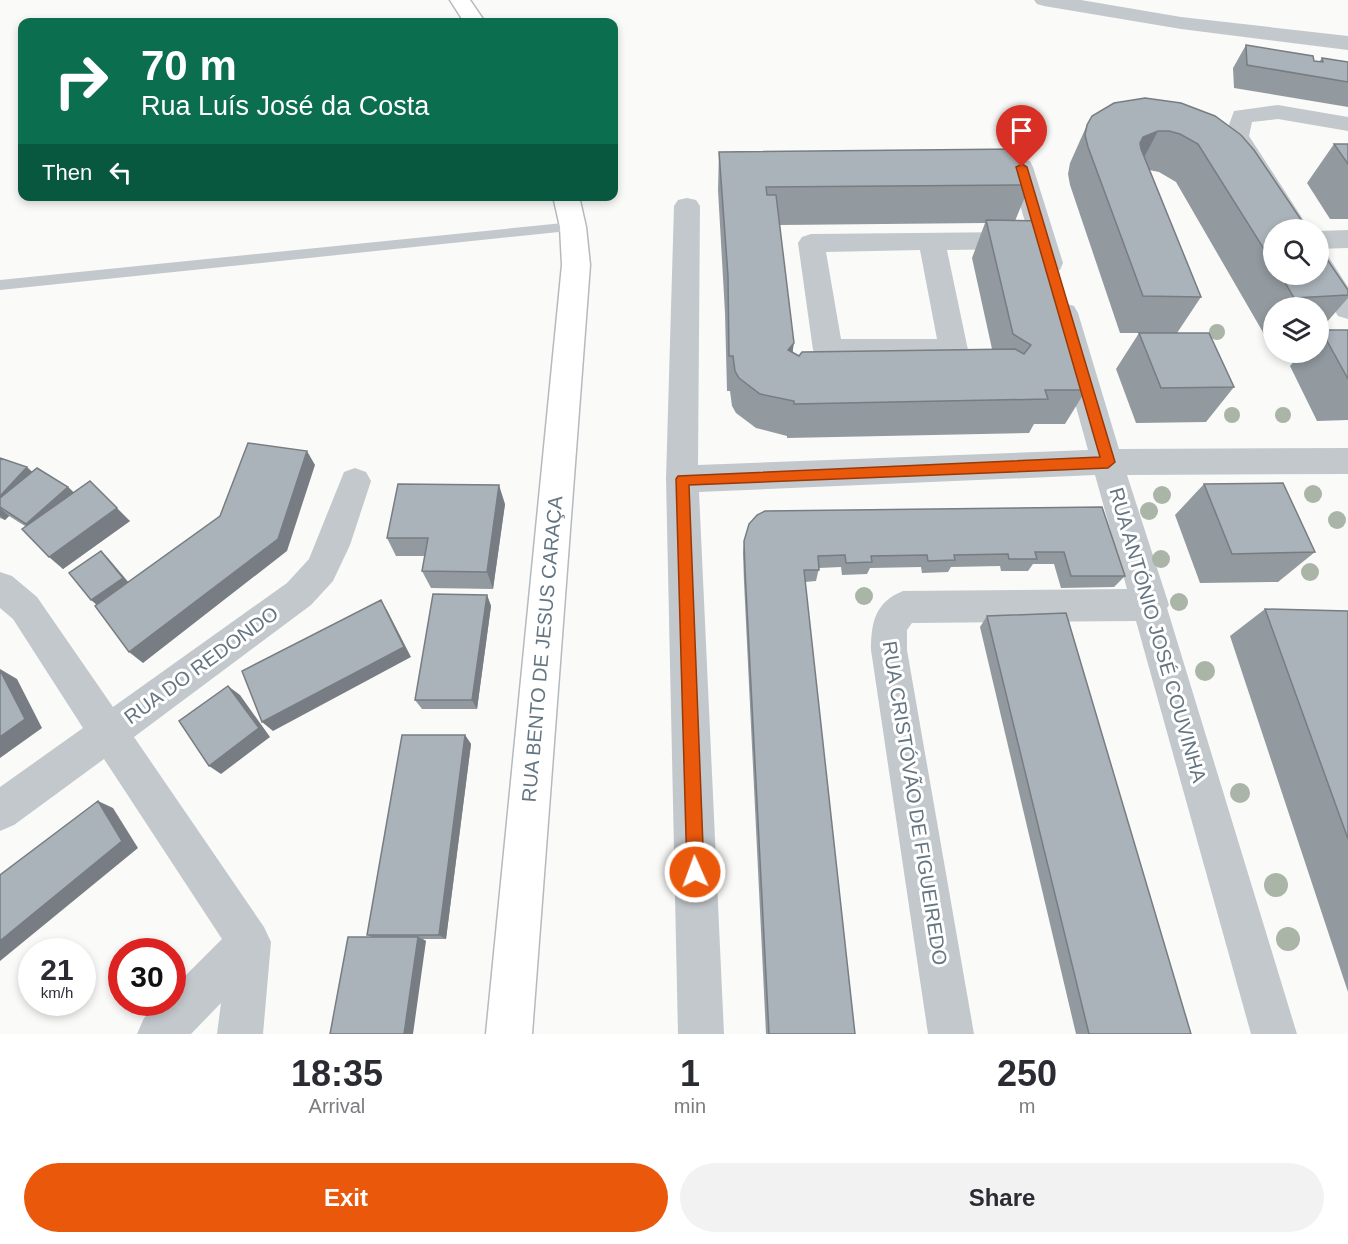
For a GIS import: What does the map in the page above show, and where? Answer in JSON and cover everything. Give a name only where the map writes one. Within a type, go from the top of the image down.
[{"type":"main road","points":[[460,0],[471,18]]},
{"type":"main road","name":"RUA BENTO DE JESUS CARAÇA","points":[[509,1034],[576,265],[573,227],[567,201]]},
{"type":"street","points":[[1044,0],[1158,10],[1348,43]]},
{"type":"street","points":[[1290,219],[1236,136],[1242,116],[1278,112],[1348,124]]},
{"type":"street","name":"RUA ANTÓNIO JOSÉ COUVINHA","points":[[1022,167],[1274,1034]]},
{"type":"street","points":[[687,206],[682,479],[701,1034]]},
{"type":"street","points":[[932,241],[953,350],[828,350],[811,243],[1043,239]]},
{"type":"street","points":[[1329,240],[1348,239]]},
{"type":"street","points":[[1329,280],[1348,309]]},
{"type":"street","points":[[682,479],[1108,462],[1348,461]]},
{"type":"street","name":"RUA DO REDONDO","points":[[0,812],[298,594],[321,570],[333,545],[355,481]]},
{"type":"street","points":[[0,587],[25,608],[249,942],[240,1034]]},
{"type":"street","name":"RUA CRISTÓVÃO DE FIGUEIREDO","points":[[951,1034],[889,650],[889,625],[903,608],[1151,605]]},
{"type":"street","points":[[160,1034],[249,942]]},
{"type":"lane","points":[[0,285],[573,227]]},
{"type":"building","points":[[1246,45],[1313,56],[1314,61],[1323,62],[1322,58],[1348,62],[1348,82],[1247,65]]},
{"type":"building","points":[[1145,98],[1181,103],[1215,116],[1241,135],[1254,150],[1301,219],[1263,219],[1263,247],[1198,144],[1169,131],[1158,131],[1143,137],[1140,143],[1141,149],[1201,297],[1143,296],[1085,135],[1092,116],[1114,103]]},
{"type":"building","points":[[1334,144],[1348,144],[1348,164]]},
{"type":"building","points":[[1017,149],[1030,185],[766,187],[767,195],[776,195],[794,343],[788,350],[799,356],[802,352],[1015,349],[1024,354],[1031,345],[1013,334],[986,220],[1040,221],[1086,390],[1045,390],[1048,399],[794,404],[794,401],[760,394],[739,378],[735,371],[733,356],[729,356],[728,276],[719,152]]},
{"type":"building","points":[[1329,262],[1348,290],[1348,295],[1293,297],[1286,285],[1329,285]]},
{"type":"building","points":[[1329,330],[1348,330],[1348,379],[1329,345]]},
{"type":"building","points":[[1139,333],[1209,333],[1234,387],[1161,388]]},
{"type":"building","points":[[248,443],[307,451],[278,539],[129,652],[95,606],[220,516]]},
{"type":"building","points":[[0,458],[27,467],[0,496]]},
{"type":"building","points":[[37,468],[68,487],[26,524],[0,507],[0,498]]},
{"type":"building","points":[[90,481],[117,508],[49,557],[22,529]]},
{"type":"building","points":[[1283,483],[1315,552],[1232,554],[1204,484]]},
{"type":"building","points":[[398,484],[499,485],[487,572],[422,571],[428,538],[387,538]]},
{"type":"building","points":[[1102,507],[1125,576],[1071,576],[1064,552],[1035,552],[1037,559],[1009,559],[1008,554],[954,555],[955,560],[928,561],[927,555],[871,556],[872,562],[846,563],[845,555],[818,556],[819,570],[804,570],[855,1034],[769,1034],[745,570],[744,541],[749,524],[757,515],[765,511]]},
{"type":"building","points":[[101,551],[123,578],[91,600],[69,573]]},
{"type":"building","points":[[433,594],[487,595],[472,700],[415,700]]},
{"type":"building","points":[[381,600],[404,647],[262,722],[242,671]]},
{"type":"building","points":[[1265,609],[1348,611],[1348,839]]},
{"type":"building","points":[[1066,613],[1191,1034],[1089,1034],[987,616]]},
{"type":"building","points":[[0,670],[25,719],[0,737]]},
{"type":"building","points":[[228,686],[259,728],[209,766],[179,721]]},
{"type":"building","points":[[402,735],[465,735],[439,935],[367,935]]},
{"type":"building","points":[[98,801],[122,841],[0,941],[0,875]]},
{"type":"building","points":[[348,937],[418,937],[404,1034],[330,1034]]},
{"type":"route","points":[[695,872],[682,479],[1108,462],[1022,167]]}]
